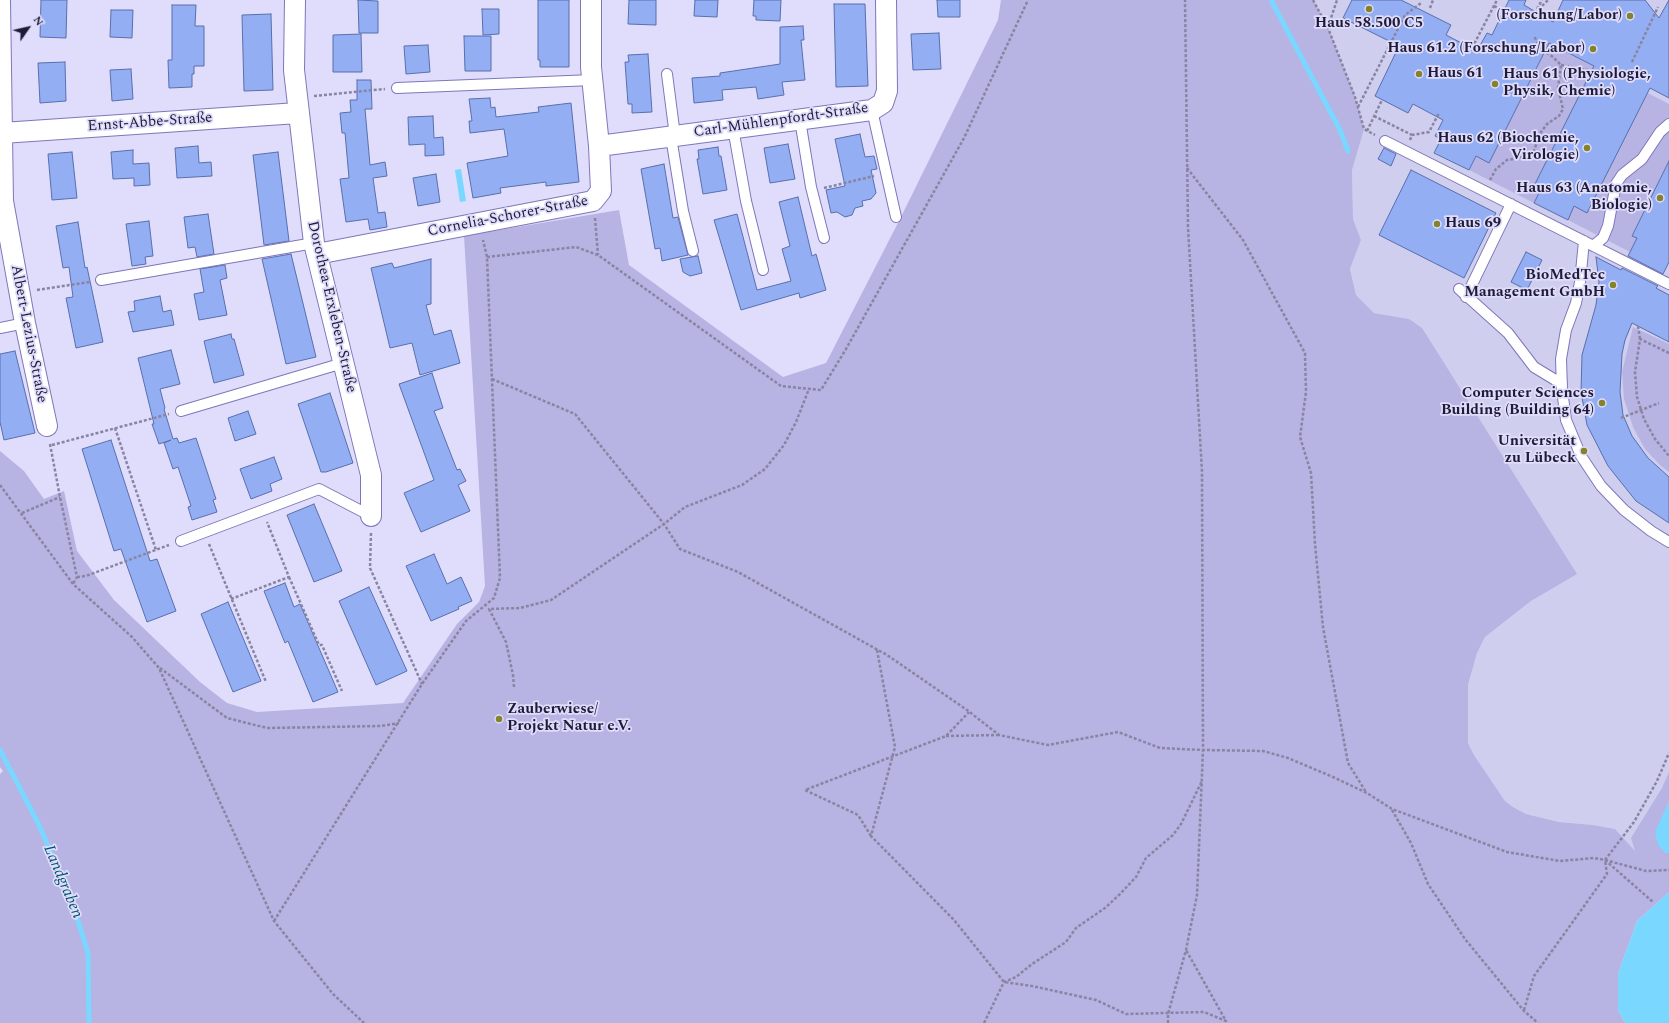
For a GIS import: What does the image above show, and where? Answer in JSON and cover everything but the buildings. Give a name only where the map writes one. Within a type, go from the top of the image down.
[{"type":"street","name":"Dorothea-Erxleben-Straße","points":[[295,0],[294,70],[315,248],[371,475],[371,516]]},
{"type":"street","name":"Cornelia-Schorer-Straße","points":[[315,248],[480,223],[593,201],[601,191],[599,146],[591,67],[591,0]]},
{"type":"street","name":"Carl-Mühlenpfordt-Straße","points":[[599,146],[872,110],[883,103],[887,91],[886,0]]},
{"type":"street","name":"Albert-Lezius-Straße","points":[[0,2],[2,201],[24,323],[47,426]]},
{"type":"street","name":"Ernst-Abbe-Straße","points":[[2,133],[298,105]]},
{"type":"lane","points":[[667,74],[673,136],[683,211],[693,251]]},
{"type":"lane","points":[[397,88],[593,80]]},
{"type":"lane","points":[[872,110],[896,217]]},
{"type":"lane","points":[[800,120],[812,191],[824,238]]},
{"type":"lane","points":[[1589,243],[1603,238],[1608,226],[1616,184],[1622,175],[1642,159],[1660,132],[1669,124]]},
{"type":"lane","points":[[733,128],[746,201],[763,270]]},
{"type":"lane","points":[[1385,141],[1669,284]]},
{"type":"lane","points":[[1466,297],[1511,204]]},
{"type":"lane","points":[[1589,243],[1576,303],[1566,330],[1561,358],[1566,420],[1581,456],[1601,486],[1624,510],[1651,531],[1669,542]]},
{"type":"lane","points":[[101,280],[315,248]]},
{"type":"lane","points":[[1458,289],[1508,333],[1534,367],[1562,384]]},
{"type":"lane","points":[[0,328],[24,323]]},
{"type":"lane","points":[[181,411],[343,364]]},
{"type":"lane","points":[[181,541],[319,489],[371,516]]},
{"type":"path","points":[[487,257],[576,247],[598,255],[780,386],[820,390],[846,349],[964,138],[1028,0]]},
{"type":"path","points":[[1168,1023],[1168,1014],[1186,950],[1198,895],[1203,750],[1202,472],[1188,227],[1185,0]]},
{"type":"path","points":[[1313,0],[1328,28],[1358,107],[1364,129],[1385,141]]},
{"type":"path","points":[[1328,28],[1336,0]]},
{"type":"path","points":[[1430,8],[1433,0]]},
{"type":"path","points":[[1472,48],[1497,0]]},
{"type":"path","points":[[1542,0],[1535,13],[1548,0]]},
{"type":"path","points":[[1358,107],[1405,15],[1421,3]]},
{"type":"path","points":[[1494,6],[1511,14]]},
{"type":"path","points":[[1632,62],[1658,7]]},
{"type":"path","points":[[1534,36],[1540,48],[1553,56],[1561,65],[1597,72]]},
{"type":"path","points":[[1485,191],[1496,169],[1507,160],[1524,157],[1533,153],[1541,132],[1547,124],[1559,116],[1563,109],[1558,88],[1561,65]]},
{"type":"path","points":[[298,105],[397,88]]},
{"type":"path","points":[[1366,131],[1382,100]]},
{"type":"path","points":[[1374,116],[1412,136],[1429,132],[1439,113]]},
{"type":"path","points":[[1404,150],[1412,136]]},
{"type":"path","points":[[1187,168],[1243,240],[1305,353],[1306,392],[1300,438],[1311,473],[1315,544],[1323,627],[1348,763],[1367,793]]},
{"type":"path","points":[[812,191],[886,173]]},
{"type":"path","points":[[593,201],[598,255]]},
{"type":"path","points":[[274,921],[422,684],[466,621],[494,598],[500,578],[487,257],[480,223]]},
{"type":"path","points":[[19,293],[101,280]]},
{"type":"path","points":[[1638,326],[1640,339],[1635,372],[1641,410],[1655,439],[1669,456]]},
{"type":"path","points":[[1640,339],[1669,353]]},
{"type":"path","points":[[492,379],[575,414],[664,524],[680,549],[738,572],[877,650],[969,712],[999,735]]},
{"type":"path","points":[[514,687],[506,642],[489,609],[520,608],[551,600],[664,524],[685,507],[742,485],[765,469],[784,445],[796,422],[809,389]]},
{"type":"path","points":[[1621,418],[1658,403]]},
{"type":"path","points":[[51,446],[181,411]]},
{"type":"path","points":[[47,426],[77,577],[73,584]]},
{"type":"path","points":[[115,428],[156,550]]},
{"type":"path","points":[[0,485],[73,584],[132,637],[159,668],[227,718],[267,728],[381,726],[399,723]]},
{"type":"path","points":[[22,513],[60,497]]},
{"type":"path","points":[[263,510],[289,577],[319,645],[322,645],[342,691]]},
{"type":"path","points":[[371,516],[370,568],[422,684]]},
{"type":"path","points":[[205,532],[266,682]]},
{"type":"path","points":[[77,577],[86,576],[181,541]]},
{"type":"path","points":[[231,599],[289,577]]},
{"type":"path","points":[[871,836],[895,747],[877,650]]},
{"type":"path","points":[[159,668],[274,921],[333,994],[364,1023]]},
{"type":"path","points":[[946,736],[969,712]]},
{"type":"path","points":[[1227,1022],[1204,1012],[1126,1014],[1096,1000],[1032,986],[1004,982],[954,920],[871,836],[858,815],[805,790],[893,755],[946,736],[999,735],[1048,745],[1118,732],[1160,748],[1262,750],[1288,758],[1367,793],[1392,809],[1507,852],[1560,862],[1594,858],[1646,870],[1669,870]]},
{"type":"path","points":[[1524,1011],[1534,976],[1607,874],[1605,860],[1634,822],[1657,782],[1669,753]]},
{"type":"path","points":[[984,1023],[1004,982],[1016,977],[1032,964],[1066,942],[1076,928],[1105,908],[1136,877],[1146,858],[1173,835],[1181,824],[1202,781]]},
{"type":"path","points":[[1392,809],[1411,843],[1428,884],[1465,939],[1524,1011],[1538,1023]]},
{"type":"path","points":[[1605,860],[1653,902]]},
{"type":"path","points":[[1186,950],[1227,1022]]},
{"type":"shaded area","points":[[1001,0],[1313,0],[1328,28],[1355,97],[1364,129],[1352,170],[1353,219],[1361,240],[1350,269],[1356,295],[1374,313],[1409,319],[1422,328],[1577,574],[1531,601],[1485,637],[1477,653],[1468,685],[1468,743],[1474,755],[1505,801],[1513,807],[1526,814],[1559,822],[1593,825],[1615,829],[1635,851],[1631,838],[1662,788],[1669,772],[1669,801],[1656,832],[1665,853],[1669,853],[1669,892],[1637,921],[1618,974],[1618,1010],[1625,1023],[0,1023],[0,774],[3,771],[0,767],[0,451],[24,471],[44,499],[64,491],[77,551],[114,600],[200,682],[227,703],[257,712],[403,703],[457,624],[479,602],[485,586],[464,236],[619,210],[629,265],[783,377],[826,363],[900,219],[998,20]]},
{"type":"shaded area","name":"Universität zu Lübeck","points":[[1269,0],[1669,0],[1669,868],[1635,852],[1615,829],[1593,825],[1559,822],[1526,814],[1513,807],[1505,801],[1474,755],[1468,743],[1468,685],[1477,653],[1485,637],[1531,601],[1576,574],[1409,319],[1374,313],[1356,295],[1350,269],[1361,240],[1353,219],[1352,170]]},
{"type":"shaded area","points":[[1534,36],[1598,68],[1586,83],[1534,186],[1541,189],[1534,203],[1469,170],[1476,156],[1489,163],[1541,60]]},
{"type":"shaded area","points":[[1634,86],[1669,104],[1669,161],[1632,235],[1637,238],[1630,252],[1568,220],[1574,206],[1587,213],[1639,109]]},
{"type":"shaded area","points":[[1633,327],[1669,344],[1669,472],[1645,449],[1633,427],[1624,399],[1622,372]]},
{"type":"water","points":[[461,169],[466,201],[460,202],[455,170]]},
{"type":"water","points":[[1669,801],[1669,853],[1665,853],[1658,845],[1655,832]]},
{"type":"water","points":[[1669,892],[1669,1023],[1625,1023],[1618,1010],[1618,974],[1637,921]]},
{"type":"waterway","points":[[1271,0],[1340,130],[1348,151]]},
{"type":"waterway","name":"Landgraben","points":[[0,750],[38,823],[70,895],[88,953],[89,1023]]},
{"type":"place","name":"Haus 58.500 C5","points":[[1369,9]]},
{"type":"place","name":"(Forschung/Labor)","points":[[1630,16]]},
{"type":"place","name":"Haus 61.2 (Forschung/Labor)","points":[[1593,49]]},
{"type":"place","name":"Haus 61","points":[[1419,74]]},
{"type":"place","name":"Haus 61 (Physiologie, Physik, Chemie)","points":[[1495,84]]},
{"type":"place","name":"Haus 62 (Biochemie, Virologie)","points":[[1587,148]]},
{"type":"place","name":"Haus 63 (Anatomie, Biologie)","points":[[1660,198]]},
{"type":"place","name":"Haus 69","points":[[1437,224]]},
{"type":"place","name":"BioMedTec Management GmbH","points":[[1613,285]]},
{"type":"place","name":"Computer Sciences Building (Building 64)","points":[[1602,403]]},
{"type":"place","name":"Universität zu Lübeck","points":[[1584,451]]},
{"type":"place","name":"Zauberwiese/ Projekt Natur e.V.","points":[[499,719]]}]
